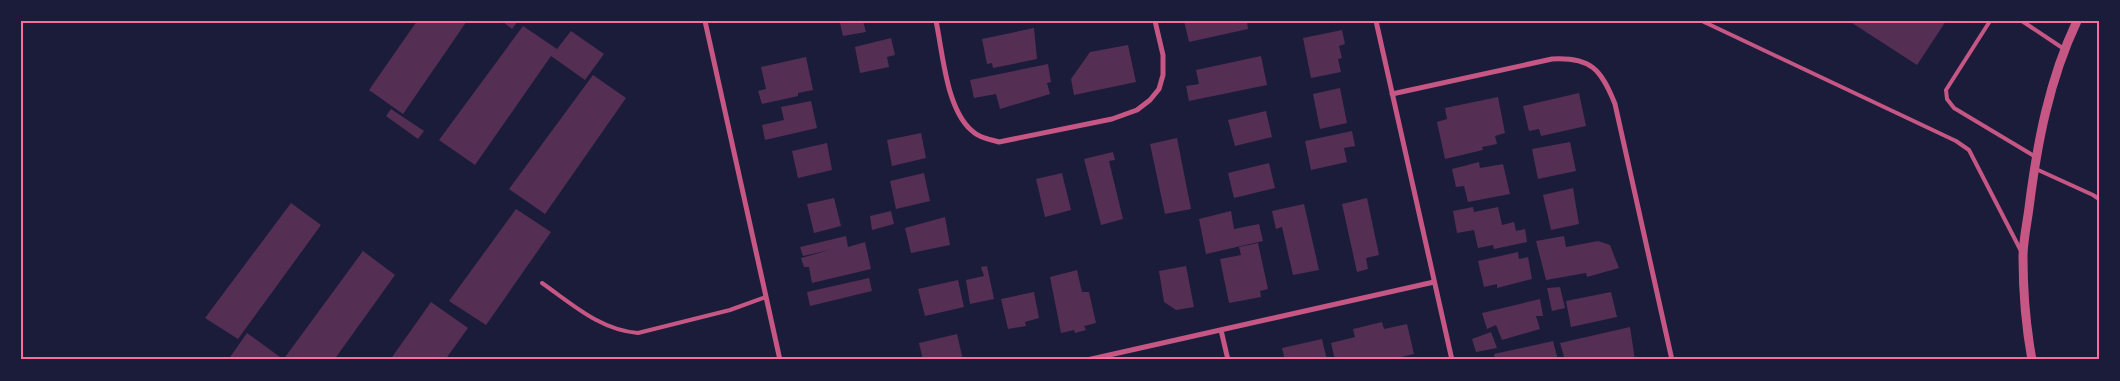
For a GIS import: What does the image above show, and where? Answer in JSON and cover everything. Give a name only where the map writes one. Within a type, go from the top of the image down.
[{"type":"street","points":[[705,21],[780,360]]},
{"type":"street","points":[[936,21],[952,99],[961,118],[972,131],[982,138],[1000,142],[1112,119],[1137,110],[1150,100],[1159,89],[1162,75],[1162,55],[1155,21]]},
{"type":"street","points":[[1376,21],[1452,360]]},
{"type":"street","points":[[2032,360],[2028,339],[2023,256],[2034,168],[2052,84],[2064,49],[2077,21]]},
{"type":"street","points":[[1392,94],[1552,59],[1571,58],[1585,63],[1599,72],[1615,104],[1672,360]]},
{"type":"street","points":[[1087,360],[1434,282]]},
{"type":"street","points":[[1221,330],[1228,360]]},
{"type":"lane","points":[[1702,21],[1956,141],[1969,150],[2023,256]]},
{"type":"lane","points":[[1990,21],[1946,90],[1946,100],[1954,108],[2036,158]]},
{"type":"lane","points":[[2022,21],[2064,49]]},
{"type":"lane","points":[[2034,168],[2099,199]]},
{"type":"lane","points":[[542,282],[611,329],[638,333],[730,310],[766,297]]},
{"type":"building","points":[[417,21],[467,21],[403,114],[369,90]]},
{"type":"building","points":[[502,21],[518,21],[512,29]]},
{"type":"building","points":[[863,21],[866,32],[843,36],[840,23]]},
{"type":"building","points":[[1184,21],[1247,21],[1248,29],[1189,42]]},
{"type":"building","points":[[1849,21],[1946,21],[1917,65]]},
{"type":"building","points":[[523,26],[557,49],[571,31],[604,54],[585,80],[551,56],[475,165],[439,140]]},
{"type":"building","points":[[1034,28],[1037,59],[993,68],[992,63],[987,64],[982,39]]},
{"type":"building","points":[[1342,30],[1345,44],[1339,46],[1342,58],[1338,59],[1341,72],[1311,78],[1303,38]]},
{"type":"building","points":[[891,38],[895,55],[887,57],[889,67],[860,73],[855,47]]},
{"type":"building","points":[[1128,45],[1136,82],[1074,95],[1071,79],[1090,52]]},
{"type":"building","points":[[1261,56],[1267,85],[1189,101],[1186,86],[1199,84],[1196,70]]},
{"type":"building","points":[[806,57],[813,90],[798,93],[798,96],[762,104],[758,91],[766,89],[761,67]]},
{"type":"building","points":[[1048,64],[1051,82],[1047,83],[1050,94],[1000,109],[996,94],[974,98],[970,80]]},
{"type":"building","points":[[593,75],[626,98],[545,214],[509,189]]},
{"type":"building","points":[[1340,88],[1347,123],[1320,129],[1313,94]]},
{"type":"building","points":[[1579,93],[1586,126],[1541,136],[1539,129],[1529,131],[1523,106]]},
{"type":"building","points":[[1498,97],[1505,133],[1495,136],[1497,144],[1482,147],[1483,150],[1445,159],[1437,122],[1447,119],[1445,108]]},
{"type":"building","points":[[811,101],[817,128],[765,140],[762,125],[784,120],[781,107]]},
{"type":"building","points":[[391,109],[424,131],[418,139],[386,116]]},
{"type":"building","points":[[1266,111],[1272,137],[1235,146],[1228,120]]},
{"type":"building","points":[[1352,131],[1355,146],[1344,148],[1347,162],[1311,170],[1305,141]]},
{"type":"building","points":[[921,133],[926,158],[892,166],[887,140]]},
{"type":"building","points":[[1177,138],[1191,209],[1165,214],[1150,144]]},
{"type":"building","points":[[1570,142],[1576,171],[1538,179],[1532,149]]},
{"type":"building","points":[[827,143],[832,170],[798,178],[792,151]]},
{"type":"building","points":[[1113,152],[1115,160],[1109,161],[1123,219],[1101,225],[1084,159]]},
{"type":"building","points":[[1479,162],[1480,168],[1503,164],[1510,194],[1468,202],[1464,186],[1456,187],[1452,169]]},
{"type":"building","points":[[1269,163],[1275,188],[1234,198],[1228,173]]},
{"type":"building","points":[[924,173],[930,201],[896,209],[890,181]]},
{"type":"building","points":[[1062,173],[1071,210],[1045,217],[1036,179]]},
{"type":"building","points":[[1573,188],[1579,224],[1551,230],[1543,195]]},
{"type":"building","points":[[834,198],[841,226],[814,233],[807,204]]},
{"type":"building","points":[[1367,198],[1379,255],[1366,258],[1368,269],[1357,272],[1342,204]]},
{"type":"building","points":[[291,203],[321,225],[238,339],[205,318]]},
{"type":"building","points":[[1304,204],[1319,270],[1293,275],[1282,227],[1276,229],[1272,211]]},
{"type":"building","points":[[1473,207],[1474,212],[1498,207],[1502,225],[1514,222],[1516,231],[1525,229],[1527,242],[1494,249],[1493,245],[1478,248],[1474,230],[1457,233],[1453,211]]},
{"type":"building","points":[[516,209],[551,232],[486,325],[449,301]]},
{"type":"building","points":[[891,211],[894,224],[872,230],[870,216]]},
{"type":"building","points":[[1231,211],[1234,229],[1259,224],[1263,241],[1206,254],[1199,219]]},
{"type":"building","points":[[945,217],[950,245],[911,253],[905,228]]},
{"type":"building","points":[[846,236],[848,247],[865,242],[871,269],[812,283],[809,267],[804,267],[801,258],[830,250],[803,256],[800,247]]},
{"type":"building","points":[[1564,236],[1566,247],[1598,241],[1610,245],[1619,268],[1587,277],[1586,273],[1546,280],[1536,241]]},
{"type":"building","points":[[1258,243],[1268,289],[1260,291],[1261,297],[1229,303],[1220,259],[1241,255],[1239,247]]},
{"type":"building","points":[[363,251],[395,275],[334,360],[283,360]]},
{"type":"building","points":[[1518,252],[1519,259],[1528,257],[1532,279],[1497,288],[1497,284],[1484,287],[1478,261]]},
{"type":"building","points":[[987,266],[994,299],[970,304],[966,280],[984,276],[981,267]]},
{"type":"building","points":[[1186,266],[1194,307],[1176,310],[1164,302],[1159,271]]},
{"type":"building","points":[[1077,270],[1082,292],[1089,292],[1096,323],[1084,326],[1086,330],[1075,333],[1074,330],[1061,333],[1050,277]]},
{"type":"building","points":[[869,278],[872,291],[810,306],[807,292]]},
{"type":"building","points":[[958,280],[964,307],[925,316],[918,289]]},
{"type":"building","points":[[1560,287],[1565,308],[1552,311],[1547,288]]},
{"type":"building","points":[[1034,292],[1039,318],[1025,322],[1026,326],[1008,329],[1001,299]]},
{"type":"building","points":[[1611,292],[1617,317],[1571,327],[1566,301]]},
{"type":"building","points":[[1540,299],[1543,316],[1536,316],[1540,329],[1502,340],[1496,325],[1487,329],[1482,313]]},
{"type":"building","points":[[431,302],[468,328],[445,360],[390,360]]},
{"type":"building","points":[[1382,322],[1384,329],[1407,324],[1414,354],[1389,360],[1335,360],[1331,343],[1355,337],[1353,329]]},
{"type":"building","points":[[1630,327],[1635,360],[1565,360],[1560,343]]},
{"type":"building","points":[[1491,332],[1497,348],[1476,352],[1472,339]]},
{"type":"building","points":[[247,333],[280,357],[278,360],[228,360]]},
{"type":"building","points":[[957,334],[963,360],[923,360],[919,343]]},
{"type":"building","points":[[1322,339],[1327,360],[1285,360],[1282,348]]},
{"type":"building","points":[[1553,341],[1558,360],[1495,360],[1494,354]]}]
